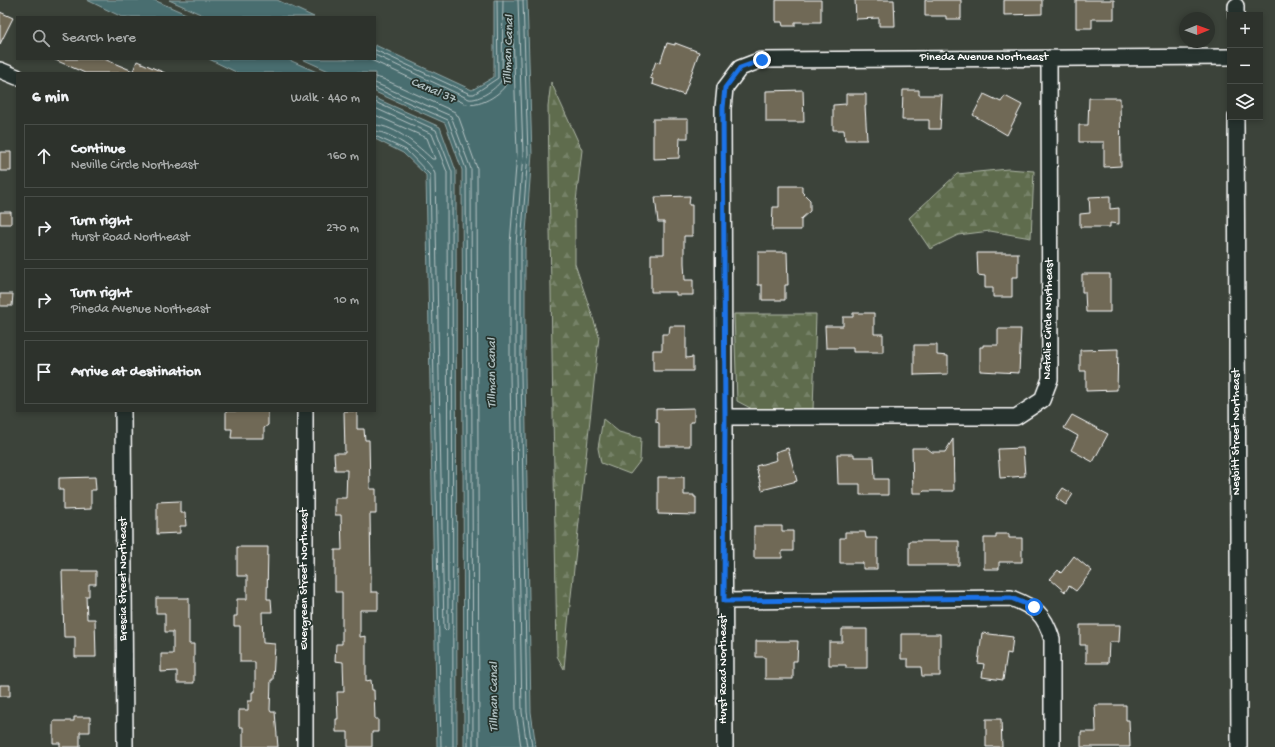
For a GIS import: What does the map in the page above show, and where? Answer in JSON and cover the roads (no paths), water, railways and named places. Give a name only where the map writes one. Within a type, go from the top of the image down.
[{"type":"street","name":"Pineda Avenue Northeast","points":[[740,68],[762,60],[1227,57]]},
{"type":"street","name":"Natalie Circle Northeast","points":[[725,417],[1016,417],[1042,400],[1050,379],[1049,58]]},
{"type":"street","name":"Hurst Road Northeast","points":[[725,747],[723,108],[725,88],[740,68]]},
{"type":"street","points":[[0,70],[16,77]]},
{"type":"street","name":"Nesbitt Street Northeast","points":[[1236,120],[1239,747]]},
{"type":"street","name":"Brescia Street Northeast","points":[[123,412],[125,747]]},
{"type":"street","name":"Evergreen Street Northeast","points":[[305,412],[305,747]]},
{"type":"street","points":[[724,601],[1011,598],[1034,607],[1047,622],[1052,639],[1052,747]]},
{"type":"water","points":[[87,0],[154,0],[191,16],[120,16]]},
{"type":"water","points":[[169,0],[277,0],[312,16],[205,16]]},
{"type":"water","points":[[494,0],[527,0],[532,154],[525,245],[525,374],[531,712],[536,747],[464,747],[462,170],[445,123],[376,92],[376,72],[331,72],[304,60],[376,60],[376,45],[472,90],[494,77]]},
{"type":"water","points":[[211,60],[289,60],[317,72],[236,72]]},
{"type":"water","points":[[376,98],[440,127],[456,171],[457,747],[437,747],[426,175],[403,153],[376,140]]},
{"type":"water label","name":"Tillman Canal","points":[[509,50]]},
{"type":"water label","name":"Canal 37","points":[[433,91]]},
{"type":"water label","name":"Tillman Canal","points":[[492,373]]},
{"type":"water label","name":"Tillman Canal","points":[[494,697]]}]
